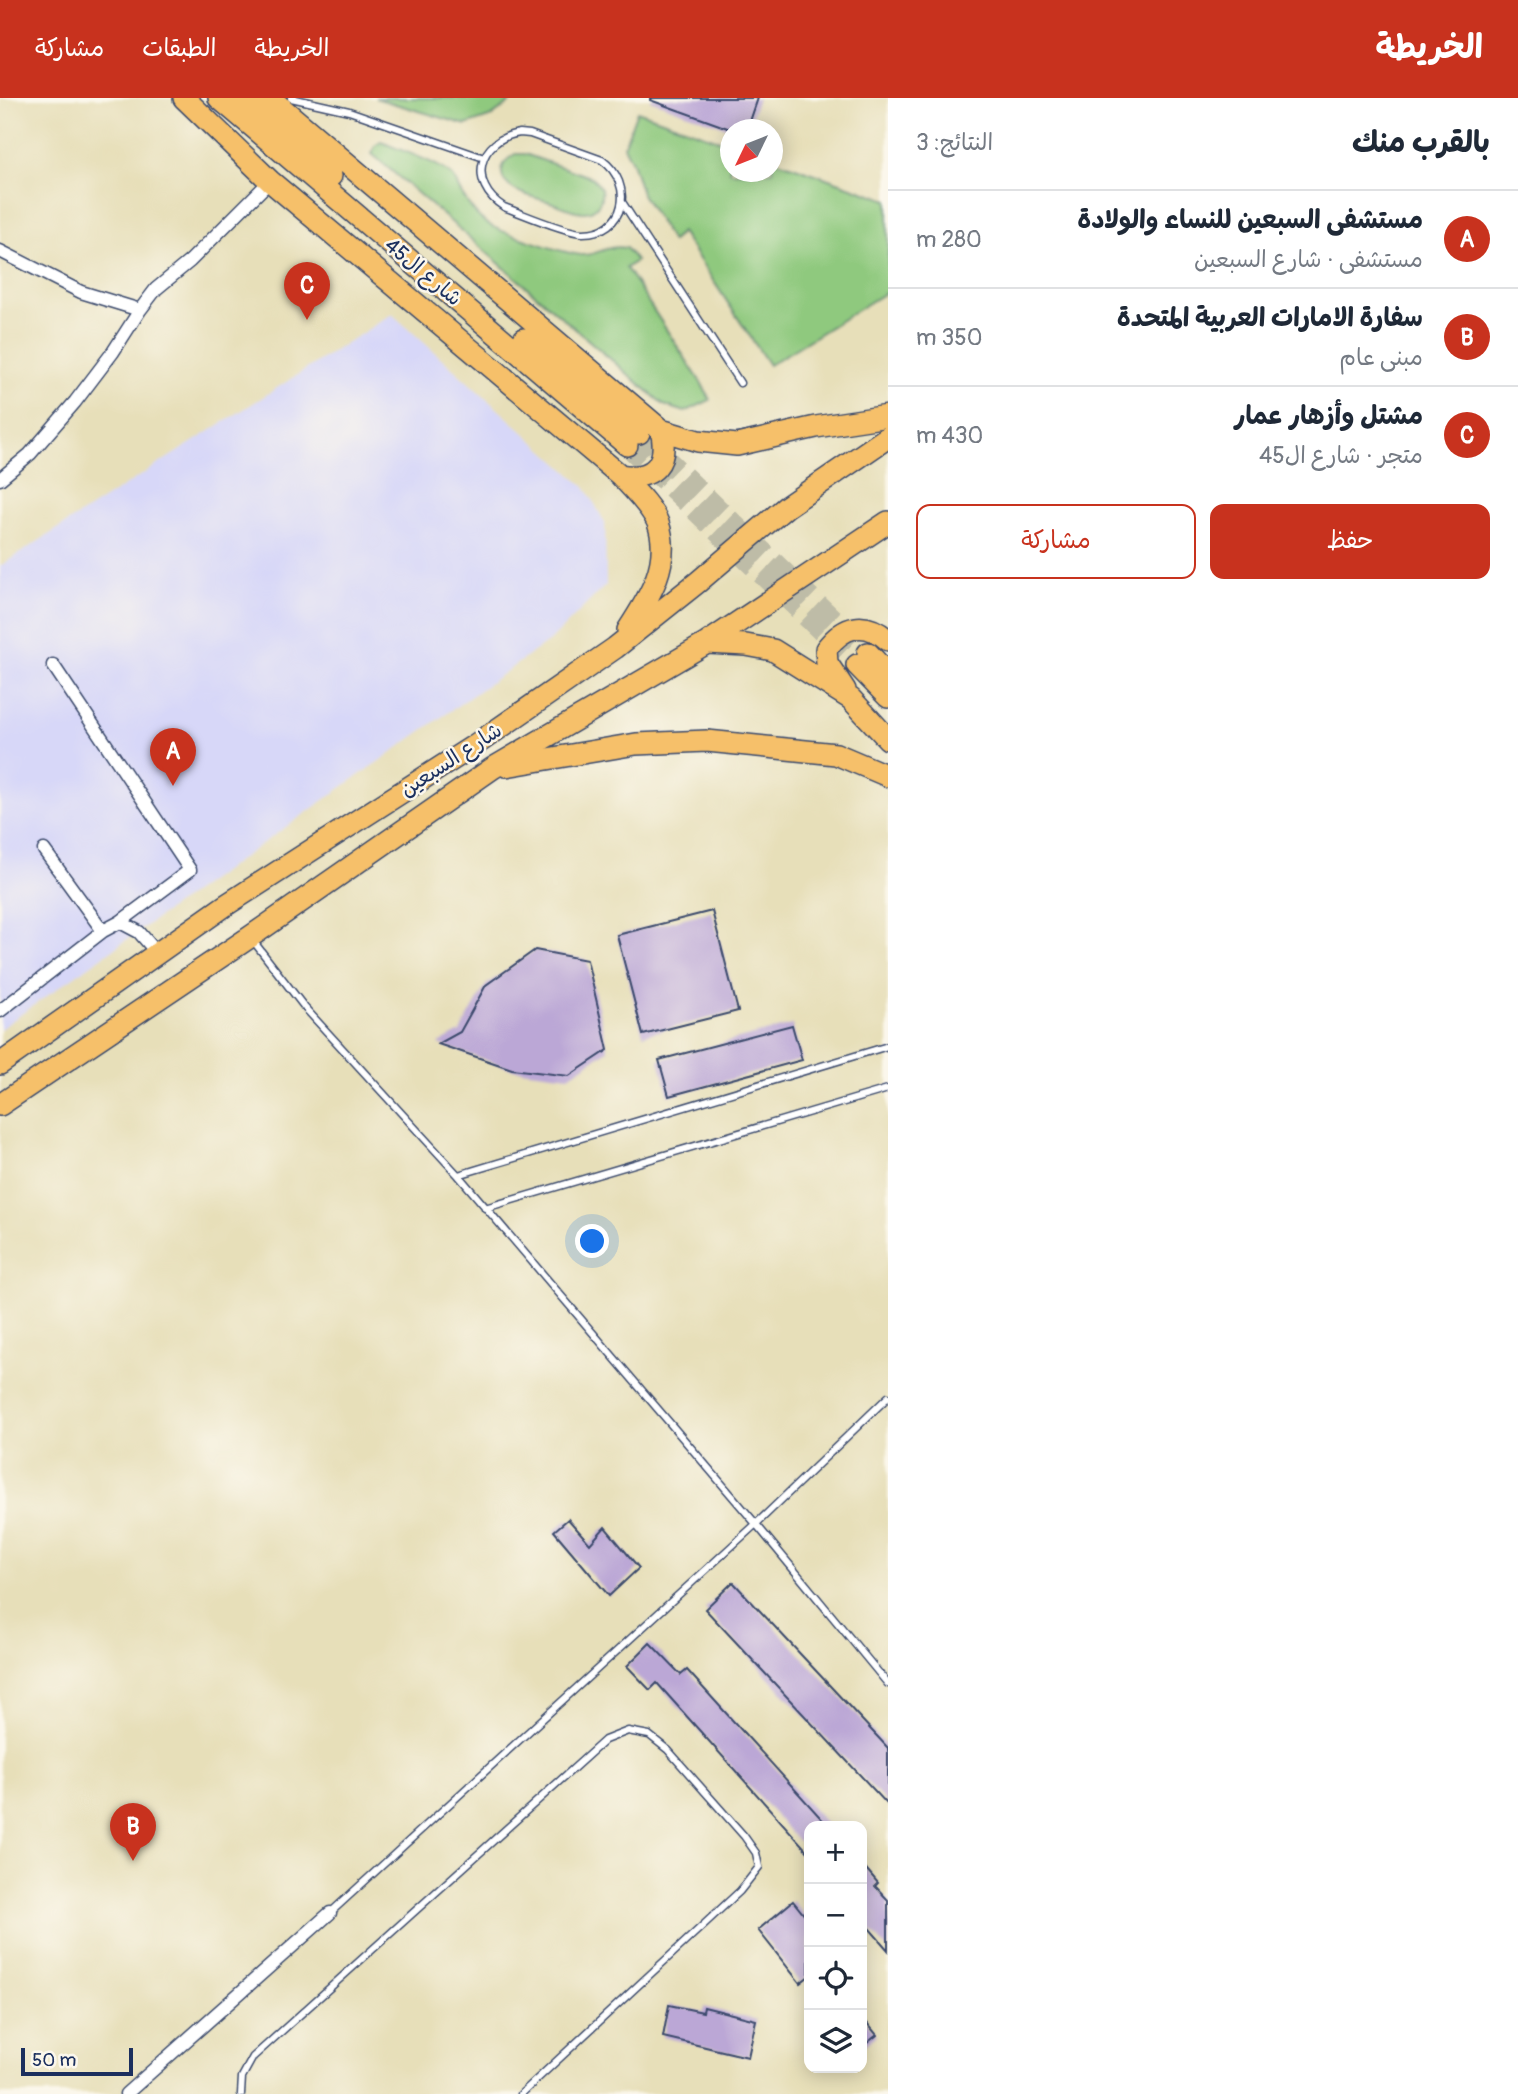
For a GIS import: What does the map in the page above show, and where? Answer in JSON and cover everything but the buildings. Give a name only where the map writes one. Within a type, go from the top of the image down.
[{"type":"main road","points":[[184,98],[270,181],[620,475],[640,497],[657,521],[663,548],[659,574],[646,603],[615,648]]},
{"type":"main road","name":"شارع ال45","points":[[219,98],[633,439],[244,98]]},
{"type":"main road","points":[[270,98],[661,430],[698,441],[737,445],[816,427],[888,416]]},
{"type":"main road","points":[[620,475],[635,478],[650,472],[661,461],[665,445],[661,430]]},
{"type":"main road","name":"شارع السبعين","points":[[0,1064],[226,905],[475,745],[615,648],[786,507],[888,437]]},
{"type":"main road","name":"شارع السبعين","points":[[0,1105],[250,937],[493,768],[707,643],[888,522]]},
{"type":"main road","points":[[888,640],[880,633],[865,628],[850,629],[836,636],[826,649],[827,663],[851,699],[888,739]]},
{"type":"main road","points":[[707,643],[774,650],[851,699]]},
{"type":"main road","points":[[888,674],[863,659],[888,698]]},
{"type":"main road","points":[[493,768],[636,744],[706,741],[836,754],[888,776]]},
{"type":"street","points":[[0,479],[30,454],[75,402],[156,289],[190,261],[270,181]]},
{"type":"street","points":[[0,251],[81,292],[140,310]]},
{"type":"street","points":[[0,1011],[103,931],[120,922],[190,870],[53,665]]},
{"type":"street","points":[[44,850],[103,931]]},
{"type":"street","points":[[120,922],[139,932],[158,954]]},
{"type":"street","points":[[126,2094],[330,1913]]},
{"type":"lane","points":[[291,98],[349,111],[484,158]]},
{"type":"lane","points":[[520,133],[530,134],[602,160],[610,166],[621,183],[622,202],[618,212],[605,227],[596,231],[576,232],[504,208],[495,202],[482,181],[484,158],[488,150],[502,138],[520,133]]},
{"type":"lane","points":[[622,202],[740,383]]},
{"type":"lane","points":[[250,937],[305,1008],[458,1175],[756,1524],[888,1684]]},
{"type":"lane","points":[[458,1175],[888,1045]]},
{"type":"lane","points":[[485,1208],[888,1089]]},
{"type":"lane","points":[[330,1913],[756,1524],[888,1396]]},
{"type":"lane","points":[[241,2094],[242,2077],[253,2057],[605,1740],[628,1731],[649,1735],[668,1749],[744,1836],[756,1853],[759,1867],[740,1891],[521,2094]]},
{"type":"shaded area","points":[[392,314],[586,488],[605,523],[606,585],[552,639],[0,1029],[0,566]]},
{"type":"green space","points":[[375,98],[513,98],[492,116],[466,125]]},
{"type":"green space","points":[[637,111],[720,140],[720,182],[783,182],[783,163],[888,200],[888,291],[769,365],[681,232],[672,242],[642,194],[624,146]]},
{"type":"green space","points":[[381,142],[448,172],[476,214],[495,228],[577,254],[626,248],[636,261],[626,268],[710,400],[685,412],[664,405],[372,154],[375,146]]},
{"type":"green space","points":[[515,154],[525,154],[593,178],[601,189],[599,204],[590,211],[577,211],[513,189],[503,178],[502,170],[505,162]]},
{"type":"tunnel","points":[[639,433],[868,653]]},
{"type":"tunnel","points":[[627,445],[857,665]]},
{"type":"place","name":"مشتل وأزهار عمار","points":[[307,320]]},
{"type":"place","name":"مستشفى السبعين للنساء والولادة","points":[[173,786]]},
{"type":"place","name":"سفارة الامارات العربية المتحدة","points":[[133,1861]]}]
